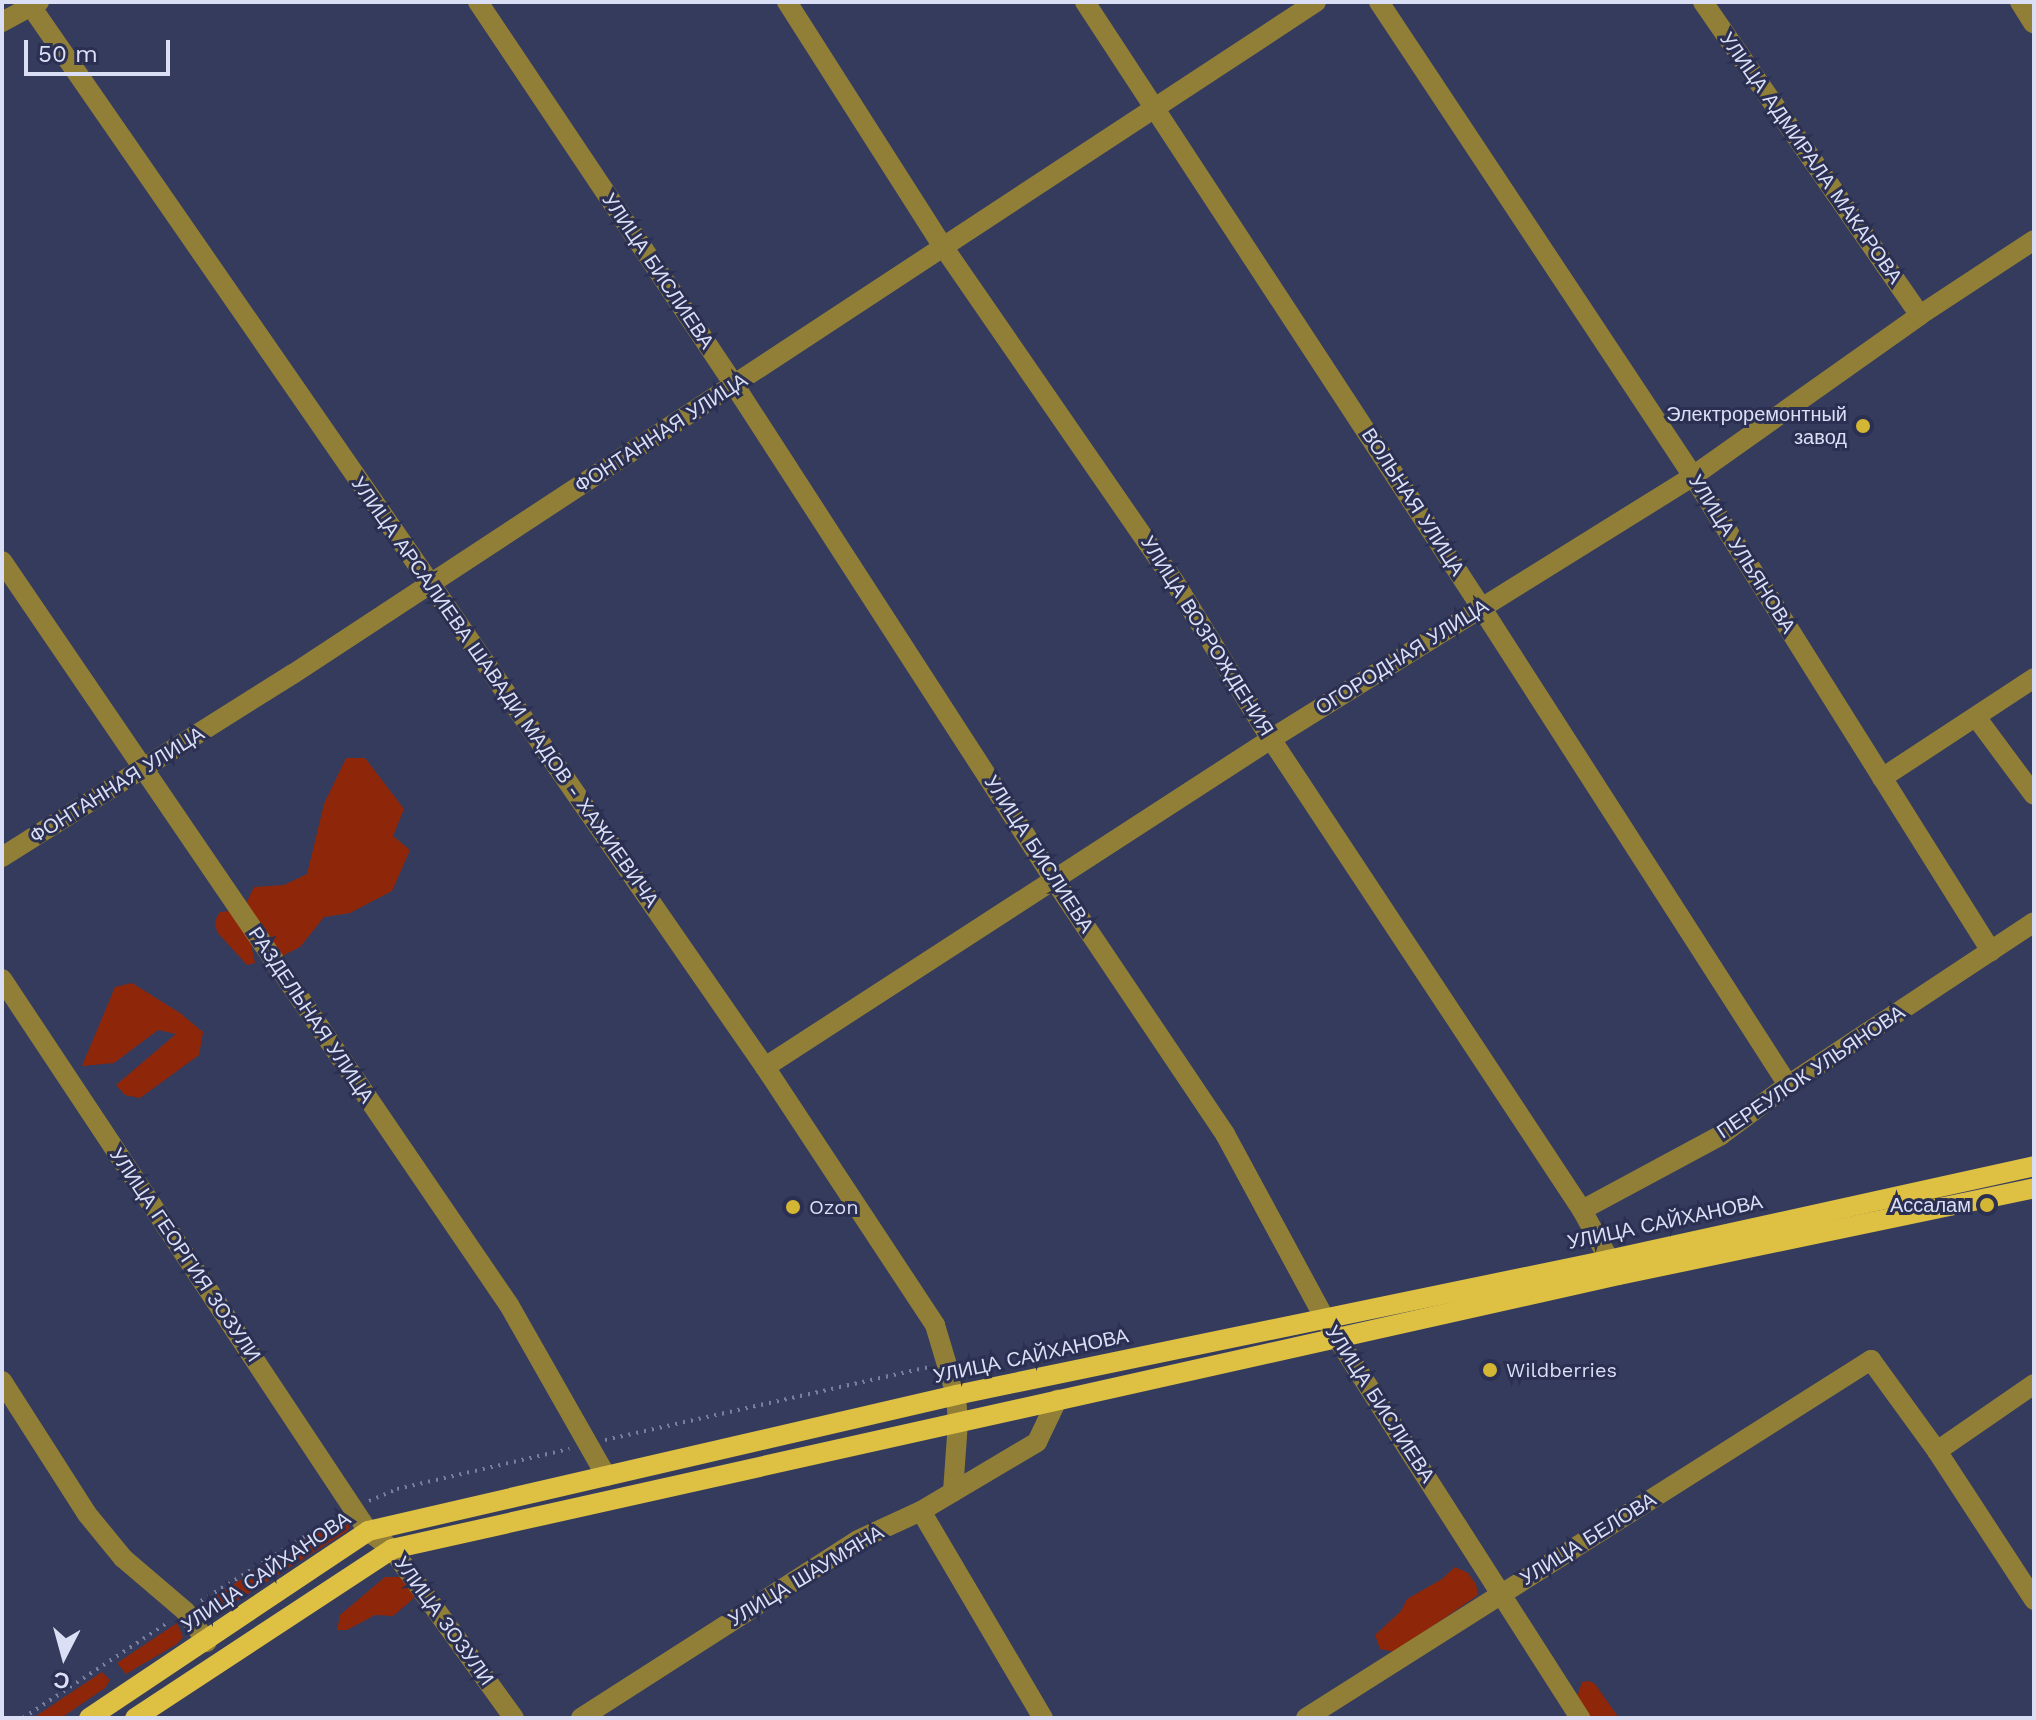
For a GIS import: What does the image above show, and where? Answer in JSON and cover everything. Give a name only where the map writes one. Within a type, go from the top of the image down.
[{"type":"main road","name":"УЛИЦА САЙХАНОВА","points":[[135,1718],[392,1549],[1337,1339],[1613,1267],[2034,1166]]},
{"type":"main road","name":"УЛИЦА САЙХАНОВА","points":[[89,1718],[207,1642],[368,1531],[956,1395],[1325,1319],[2034,1188]]},
{"type":"street","name":"УЛИЦА БИСЛИЕВА","points":[[478,2],[735,386],[1055,881],[1225,1134],[1337,1339],[1580,1718]]},
{"type":"street","name":"УЛИЦА ВОЗРОЖДЕНИЯ","points":[[787,2],[942,245],[1174,581],[1271,739],[1582,1210],[1613,1267]]},
{"type":"street","name":"ВОЛЬНАЯ УЛИЦА","points":[[1085,2],[1481,607],[1788,1085]]},
{"type":"street","name":"ФОНТАННАЯ УЛИЦА","points":[[2,857],[144,770],[429,581],[735,386],[942,245],[1316,2]]},
{"type":"street","name":"УЛИЦА УЛЬЯНОВА","points":[[1379,2],[1693,476],[1991,951]]},
{"type":"street","name":"УЛИЦА АДМИРАЛА МАКАРОВА","points":[[1703,2],[1920,315]]},
{"type":"street","points":[[2020,2],[2033,23]]},
{"type":"street","points":[[2,22],[32,3]]},
{"type":"street","name":"УЛИЦА АРСАЛИЕВА ШАВАДИ МАДОВ - ХАЖИЕВИЧА","points":[[32,3],[765,1067],[935,1325],[956,1395],[958,1422],[953,1492]]},
{"type":"street","name":"ОГОРОДНАЯ УЛИЦА","points":[[765,1067],[1271,739],[1693,476],[1920,315],[2034,240]]},
{"type":"street","name":"РАЗДЕЛЬНАЯ УЛИЦА","points":[[2,561],[509,1305],[606,1476]]},
{"type":"street","points":[[1882,778],[2034,678]]},
{"type":"street","points":[[1976,717],[2034,795]]},
{"type":"street","name":"ПЕРЕУЛОК УЛЬЯНОВА","points":[[1582,1210],[1721,1135],[1788,1085],[2034,922]]},
{"type":"street","name":"УЛИЦА ГЕОРГИЯ ЗОЗУЛИ","points":[[2,979],[368,1531]]},
{"type":"street","name":"УЛИЦА БЕЛОВА","points":[[1306,1718],[1871,1360],[1937,1451]]},
{"type":"street","points":[[2,1381],[87,1514],[123,1558],[185,1611],[207,1642]]},
{"type":"street","points":[[2034,1384],[1937,1451],[2034,1600]]},
{"type":"street","name":"УЛИЦА ШАУМЯНА","points":[[581,1718],[858,1540],[921,1511],[1037,1442],[1057,1400]]},
{"type":"street","points":[[921,1511],[1043,1718]]},
{"type":"street","name":"УЛИЦА ЗОЗУЛИ","points":[[368,1531],[392,1549],[514,1718]]},
{"type":"shaded area","points":[[346,758],[365,758],[404,809],[393,836],[410,850],[392,891],[350,913],[324,917],[300,947],[278,958],[244,907],[254,887],[284,885],[307,874],[324,804]]},
{"type":"shaded area","points":[[230,911],[250,939],[255,963],[247,965],[217,932],[215,921],[220,912]]},
{"type":"shaded area","points":[[132,983],[180,1013],[203,1032],[199,1055],[140,1098],[125,1095],[116,1085],[176,1034],[158,1030],[114,1063],[82,1066],[115,987]]},
{"type":"shaded area","points":[[346,1518],[350,1527],[346,1532],[203,1622],[195,1609],[305,1538]]},
{"type":"shaded area","points":[[1455,1567],[1468,1573],[1476,1584],[1478,1595],[1395,1652],[1380,1649],[1375,1635],[1401,1611],[1407,1599],[1442,1579]]},
{"type":"shaded area","points":[[385,1577],[400,1577],[409,1583],[414,1598],[393,1616],[375,1615],[347,1630],[337,1630],[340,1615]]},
{"type":"shaded area","points":[[177,1623],[183,1637],[177,1644],[126,1674],[117,1663]]},
{"type":"shaded area","points":[[102,1672],[110,1680],[105,1688],[61,1718],[33,1718]]},
{"type":"shaded area","points":[[1582,1682],[1595,1684],[1619,1718],[1587,1718],[1577,1697]]},
{"type":"place","name":"Электроремонтный завод","points":[[1863,426]]},
{"type":"place","name":"Ассалам","points":[[1987,1205]]},
{"type":"place","name":"Ozon","points":[[793,1207]]},
{"type":"place","name":"Wildberries","points":[[1490,1370]]}]
